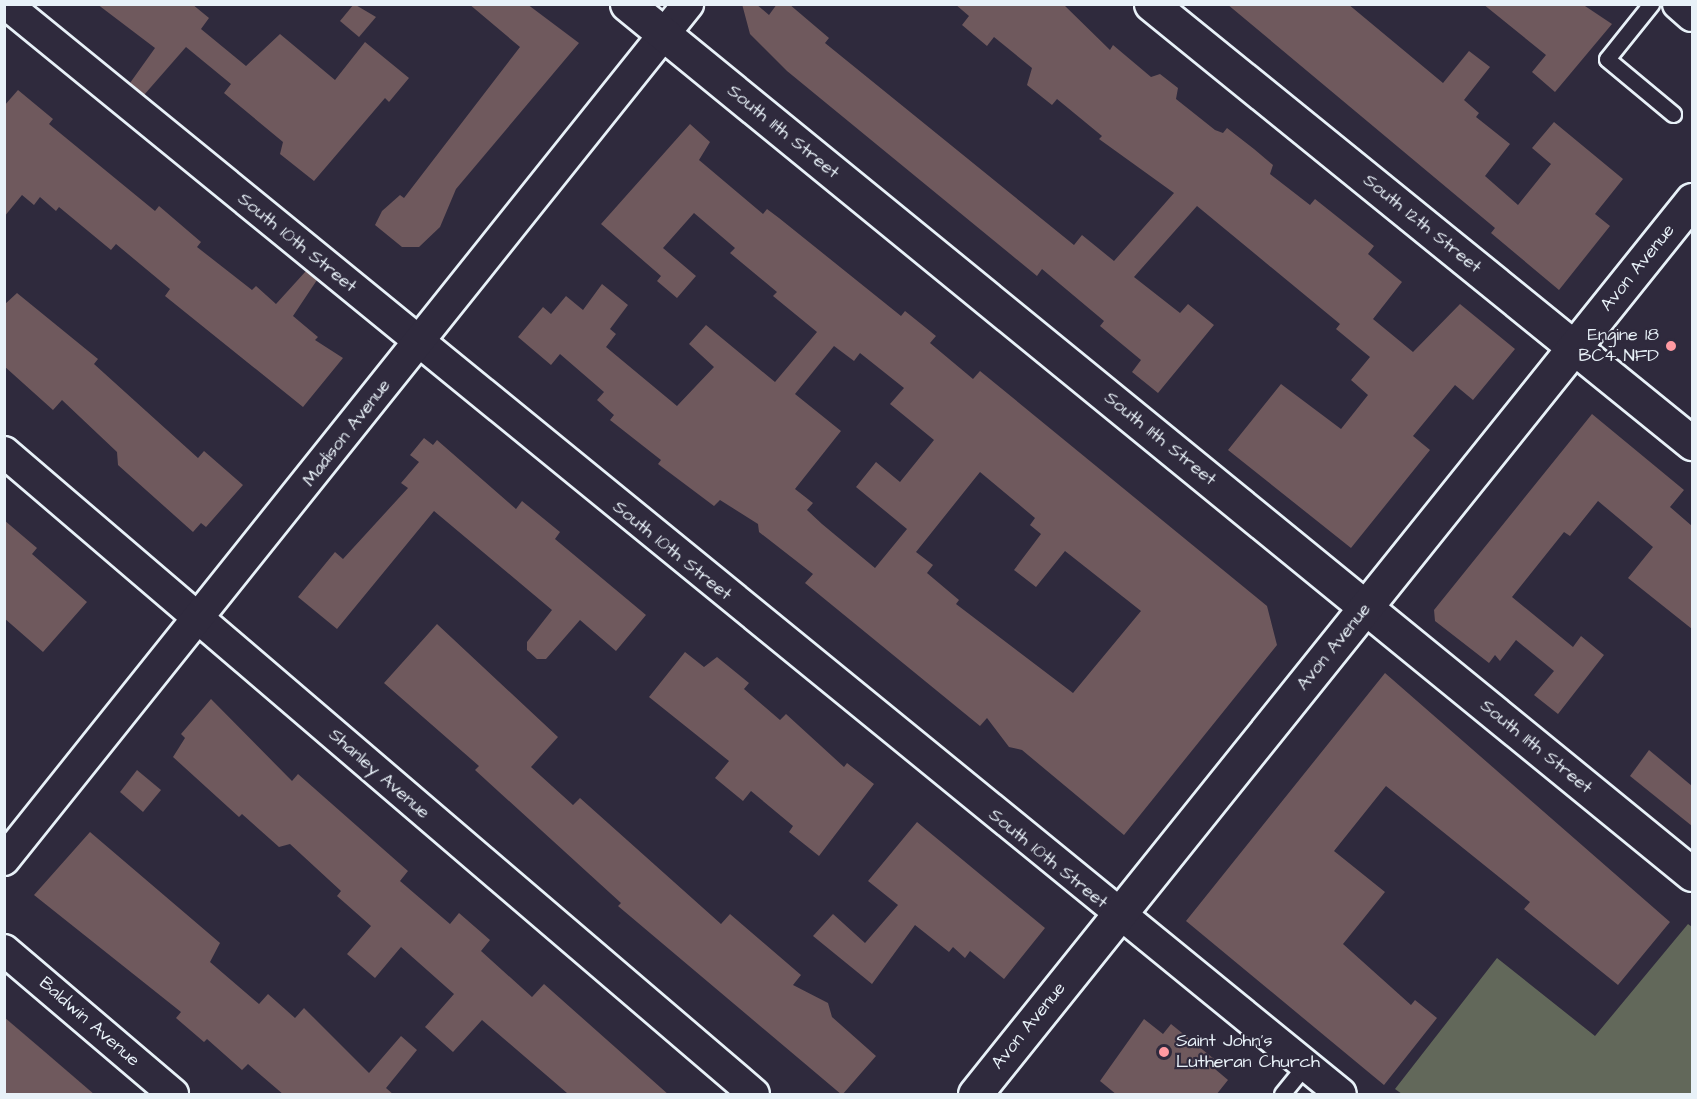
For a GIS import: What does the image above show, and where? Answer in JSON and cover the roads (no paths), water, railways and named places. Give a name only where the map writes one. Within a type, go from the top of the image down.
[{"type":"street","name":"South 10th Street","points":[[6,4],[1118,916],[1341,1095]]},
{"type":"street","name":"South 11th Street","points":[[627,4],[1692,874]]},
{"type":"street","name":"Madison Avenue","points":[[4,860],[688,4]]},
{"type":"street","name":"South 12th Street","points":[[1151,4],[1692,443]]},
{"type":"street","points":[[1678,4],[1692,16]]},
{"type":"street","name":"Avon Avenue","points":[[975,1095],[1692,200]]},
{"type":"street","name":"Shanley Avenue","points":[[4,452],[754,1095]]},
{"type":"street","name":"Baldwin Avenue","points":[[4,950],[173,1095]]},
{"type":"lane","points":[[1651,4],[1607,59],[1673,114]]},
{"type":"lane","points":[[1282,1095],[1305,1066]]},
{"type":"place","name":"Engine 18 BC4 NFD","points":[[1671,346]]},
{"type":"place","name":"Saint John's Lutheran Church","points":[[1164,1052]]}]
